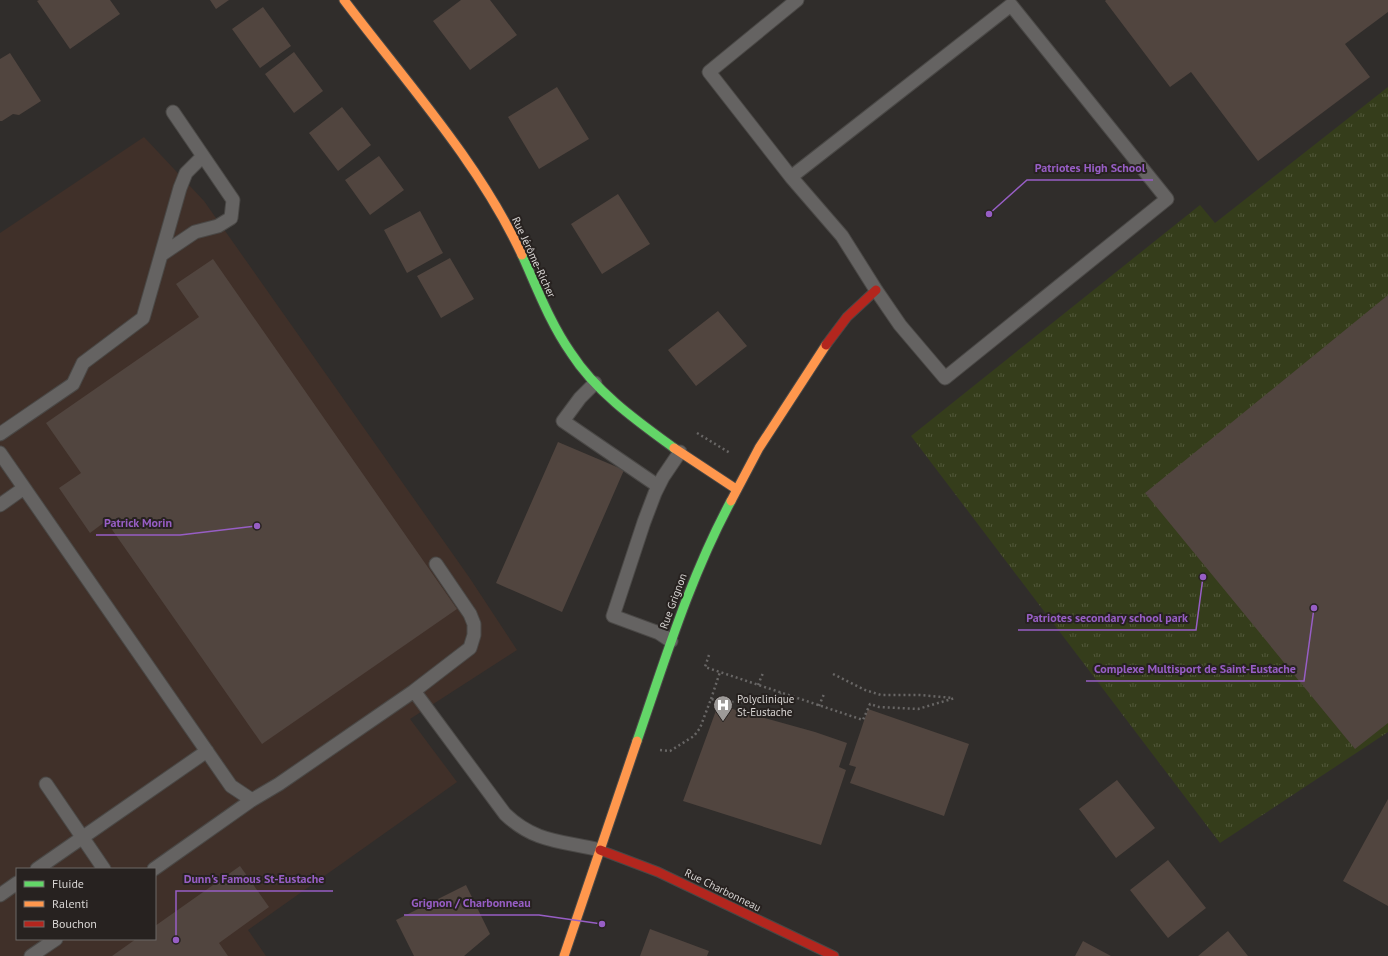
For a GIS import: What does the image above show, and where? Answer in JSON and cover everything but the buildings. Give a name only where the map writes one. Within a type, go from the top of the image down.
[{"type":"street","name":"Rue Jérôme-Richer","points":[[344,0],[476,175],[511,232],[547,311],[560,335],[571,354],[583,370],[618,405],[700,467],[736,489]]},
{"type":"street","name":"Rue Grignon","points":[[564,956],[671,641],[705,551],[736,489],[759,448],[826,344],[847,317],[876,290]]},
{"type":"street","name":"Rue Charbonneau","points":[[600,850],[658,872],[834,956]]},
{"type":"lane","points":[[791,178],[1011,5],[1167,199],[945,378],[900,325],[842,236],[791,178],[709,72],[797,0]]},
{"type":"lane","points":[[162,254],[195,232],[218,226],[231,218],[233,200],[173,112]]},
{"type":"lane","points":[[0,434],[73,384],[83,363],[143,318],[180,188],[184,178],[193,164],[203,156]]},
{"type":"lane","points":[[595,383],[580,398],[563,421],[658,486]]},
{"type":"lane","points":[[671,641],[659,633],[613,616],[644,522],[658,486],[680,452]]},
{"type":"lane","points":[[0,454],[231,786],[252,800]]},
{"type":"lane","points":[[0,505],[24,488]]},
{"type":"lane","points":[[155,868],[252,800],[278,784],[414,691],[470,648],[474,635],[474,624],[470,614],[436,564]]},
{"type":"lane","points":[[414,691],[505,814],[515,823],[527,832],[553,841],[600,850]]},
{"type":"lane","points":[[38,868],[206,751]]},
{"type":"lane","points":[[46,784],[103,868]]},
{"type":"lane","points":[[0,895],[16,884]]},
{"type":"lane","points":[[37,954],[55,940]]},
{"type":"path","points":[[709,655],[705,667],[863,720],[870,704],[879,707],[918,709],[955,698],[920,695],[881,695],[865,690],[833,674]]},
{"type":"path","points":[[660,750],[670,751],[694,736],[700,728],[720,672]]},
{"type":"path","points":[[758,685],[763,674]]},
{"type":"path","points":[[711,699],[728,702],[746,702],[769,699],[781,693]]},
{"type":"path","points":[[819,706],[824,694]]},
{"type":"shaded area","points":[[144,137],[204,201],[469,577],[517,650],[410,719],[457,782],[248,930],[266,956],[0,956],[0,233]]},
{"type":"green space","points":[[1388,87],[1388,732],[1220,843],[911,436],[1200,205],[1215,223]]},
{"type":"traffic: fast","points":[[522,255],[544,305],[563,342],[581,367],[618,405],[674,448]]},
{"type":"traffic: fast","points":[[637,741],[679,619],[703,559],[731,501]]},
{"type":"traffic: slow","points":[[344,0],[440,123],[463,155],[504,220],[522,255]]},
{"type":"traffic: slow","points":[[731,501],[759,448],[826,345]]},
{"type":"traffic: slow","points":[[674,448],[736,489]]},
{"type":"traffic: slow","points":[[564,956],[637,741]]},
{"type":"traffic: jam","points":[[826,345],[847,317],[876,290]]},
{"type":"traffic: jam","points":[[600,850],[658,872],[834,956]]},
{"type":"place","name":"Patriotes High School","points":[[989,214]]},
{"type":"place","name":"Patrick Morin","points":[[257,526]]},
{"type":"place","name":"Patriotes secondary school park","points":[[1203,577]]},
{"type":"place","name":"Complexe Multisport de Saint-Eustache","points":[[1314,608]]},
{"type":"place","name":"Polyclinique St-Eustache","points":[[723,722]]},
{"type":"place","name":"Grignon / Charbonneau","points":[[602,924]]},
{"type":"place","name":"Dunn's Famous St-Eustache","points":[[176,940]]}]
